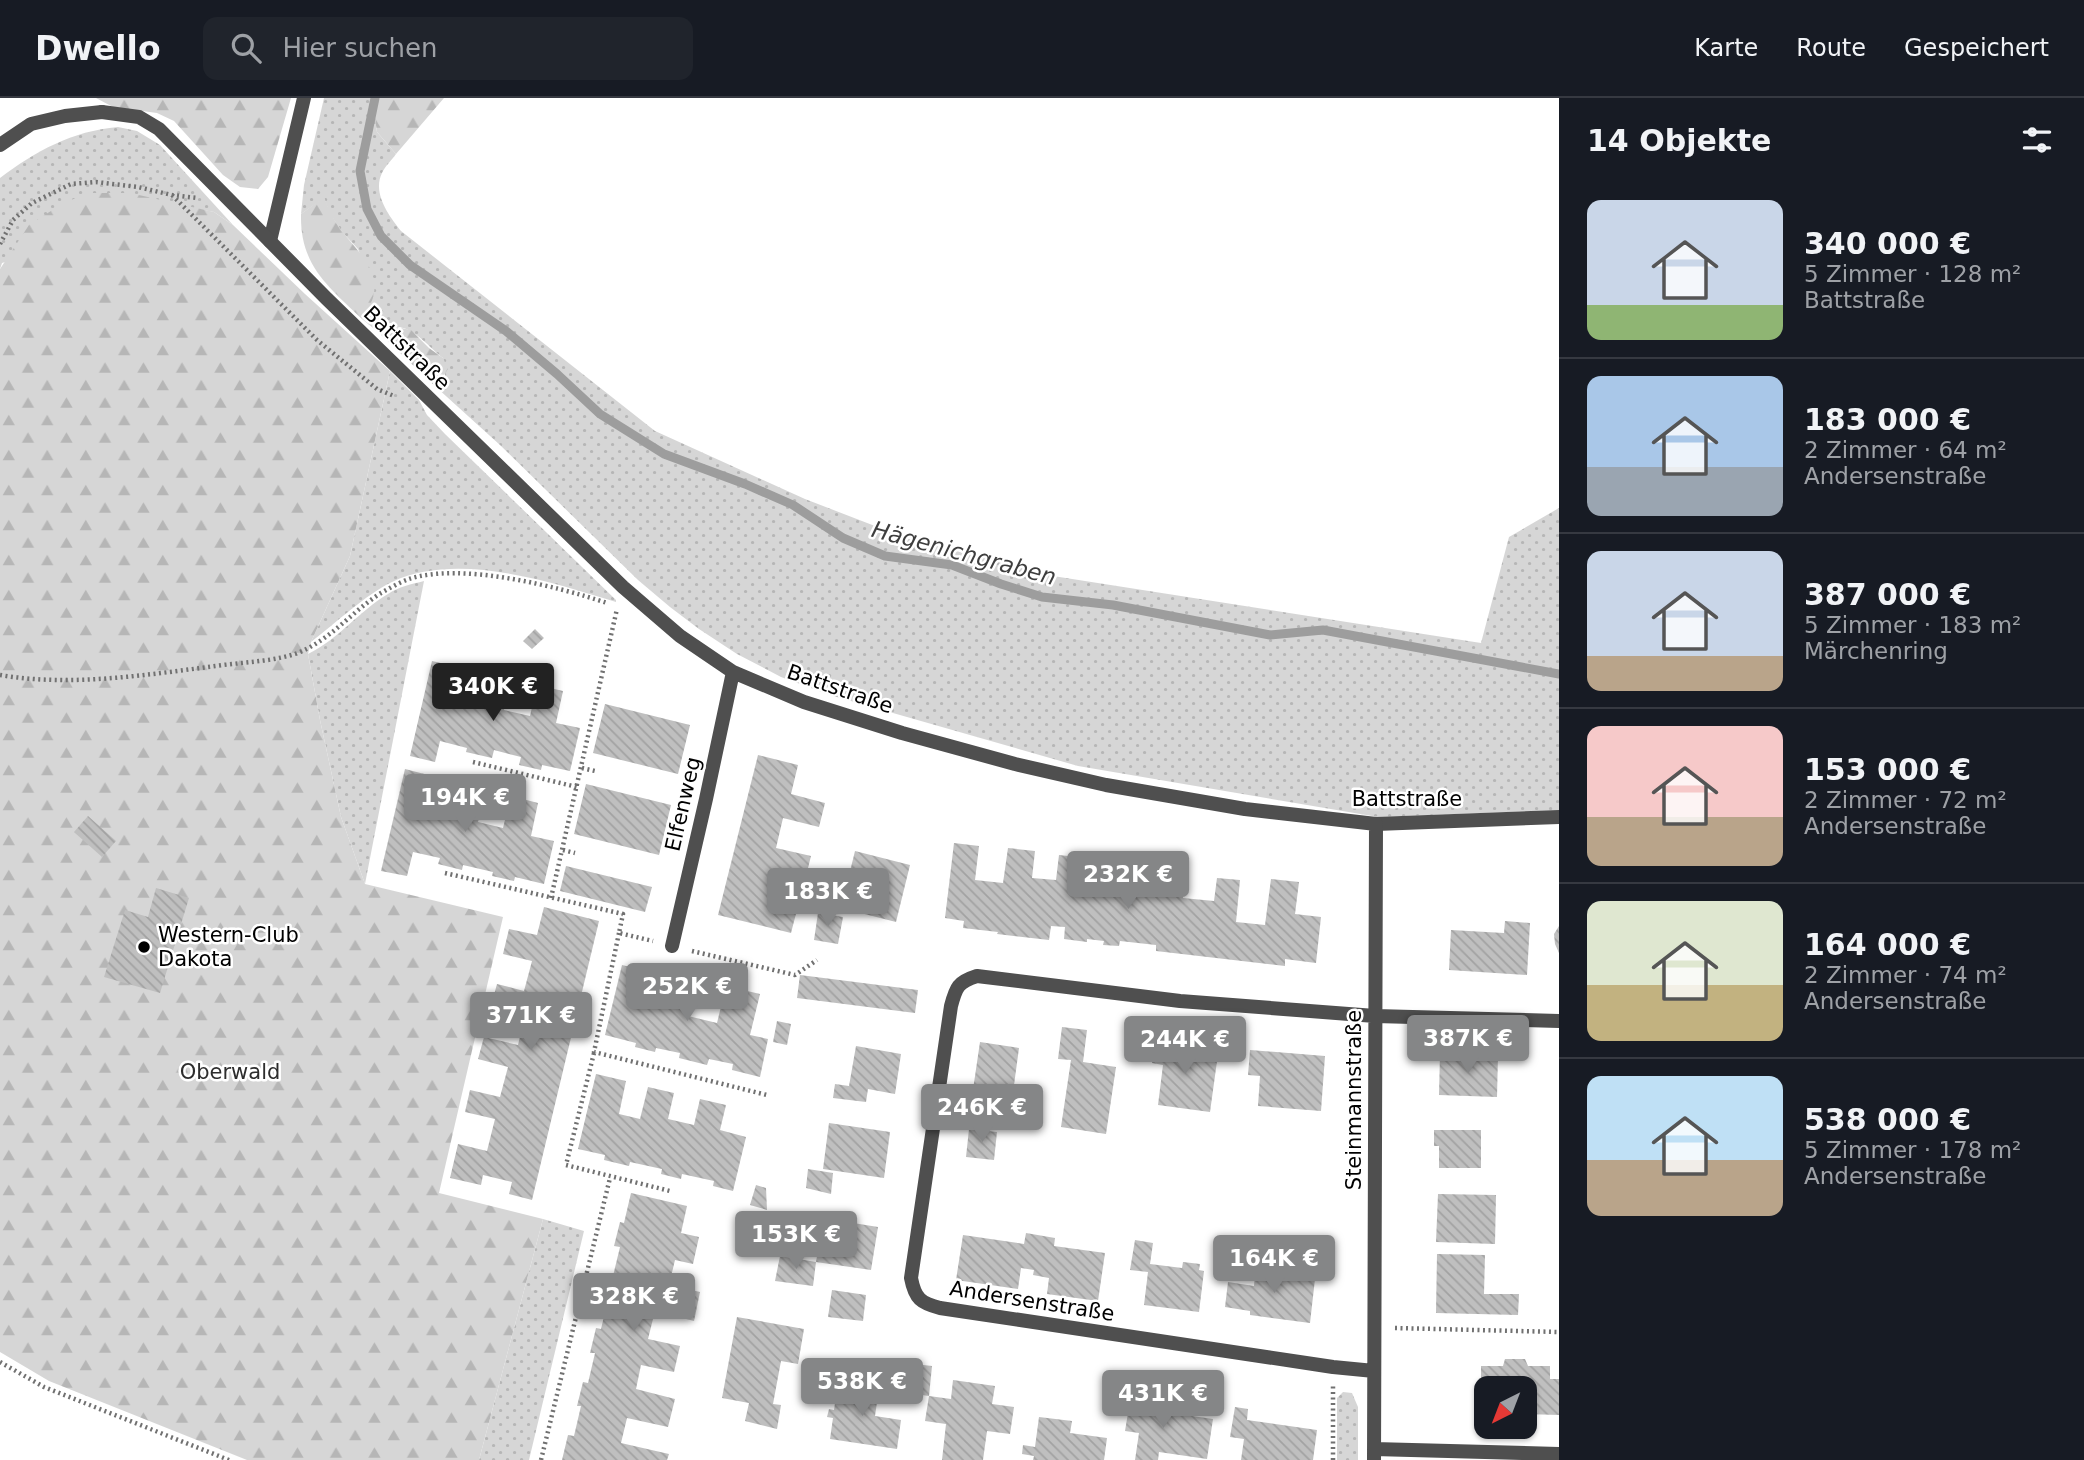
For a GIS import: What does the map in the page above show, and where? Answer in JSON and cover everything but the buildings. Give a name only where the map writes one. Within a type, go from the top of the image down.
[{"type":"street","points":[[270,241],[304,98]]},
{"type":"street","name":"Battstraße","points":[[0,145],[31,124],[65,116],[102,113],[139,117],[159,129],[326,298],[623,587],[680,636],[733,672],[804,702],[902,733],[1015,764],[1106,785],[1245,809],[1376,824],[1559,817]]},
{"type":"street","name":"Elfenweg","points":[[672,946],[733,672]]},
{"type":"street","name":"Steinmannstraße","points":[[1374,1454],[1376,824]]},
{"type":"street","name":"Andersenstraße","points":[[1374,1371],[940,1308],[921,1300],[914,1291],[911,1278],[955,991],[963,981],[977,976],[1180,1001],[1375,1016],[1559,1021]]},
{"type":"street","points":[[1374,1454],[1559,1454]]},
{"type":"path","points":[[0,244],[13,220],[33,202],[71,184],[96,181],[172,195],[229,201]]},
{"type":"path","points":[[172,195],[317,340],[377,389],[401,398]]},
{"type":"path","points":[[0,675],[29,680],[88,679],[141,676],[274,660],[318,643],[379,594],[410,579],[429,575],[452,573],[526,581],[578,593],[618,607],[551,898]]},
{"type":"path","points":[[473,762],[577,787]]},
{"type":"path","points":[[582,768],[595,771]]},
{"type":"path","points":[[563,850],[575,853]]},
{"type":"path","points":[[445,873],[623,915],[566,1166],[670,1191]]},
{"type":"path","points":[[619,933],[795,975],[817,960]]},
{"type":"path","points":[[594,1052],[767,1095]]},
{"type":"path","points":[[541,1460],[610,1178]]},
{"type":"path","points":[[1374,1327],[1559,1332]]},
{"type":"path","points":[[0,1362],[44,1387],[229,1460]]},
{"type":"path","points":[[1333,1367],[1333,1460]]},
{"type":"green space","points":[[96,98],[291,98],[268,177],[258,189],[240,187],[223,175],[174,121],[157,113],[113,107]]},
{"type":"green space","points":[[324,98],[372,98],[377,132],[396,154],[382,173],[379,181],[380,196],[401,231],[655,431],[805,499],[906,538],[1053,576],[1481,643],[1509,537],[1559,508],[1559,810],[1378,817],[1078,766],[830,695],[781,677],[737,654],[699,629],[638,580],[500,445],[436,387],[445,376],[443,358],[427,343],[401,327],[378,332],[362,319],[374,294],[358,249],[330,214],[324,198],[301,214],[304,185]]},
{"type":"green space","points":[[372,98],[444,98],[396,154],[377,132]]},
{"type":"green space","points":[[118,127],[137,131],[160,145],[233,225],[214,212],[181,206],[2,263],[0,269],[0,178],[55,144],[85,133]]},
{"type":"green space","name":"Oberwald","points":[[91,193],[130,193],[214,212],[233,225],[390,371],[350,556],[308,654],[341,817],[365,884],[503,917],[439,1193],[543,1219],[479,1460],[247,1460],[49,1381],[0,1352],[0,269],[29,225],[65,202]]},
{"type":"green space","points":[[324,197],[337,223],[365,259],[373,275],[373,296],[362,319],[318,274],[305,248],[301,214]]},
{"type":"green space","points":[[396,327],[411,330],[443,358],[448,369],[436,387],[378,332]]},
{"type":"green space","points":[[390,371],[419,400],[427,415],[445,434],[616,602],[563,586],[504,573],[446,569],[418,573],[392,582],[361,602],[311,642],[350,556]]},
{"type":"green space","points":[[424,581],[365,884],[341,817],[308,654],[330,641],[388,594]]},
{"type":"green space","points":[[543,1219],[584,1231],[529,1460],[479,1460]]},
{"type":"green space","points":[[1343,1392],[1352,1393],[1358,1407],[1358,1460],[1337,1460],[1337,1398]]},
{"type":"waterway","name":"Hägenichgraben","points":[[375,98],[360,171],[367,209],[381,236],[410,265],[506,331],[600,414],[664,454],[793,505],[843,538],[885,556],[952,565],[1042,597],[1113,605],[1270,635],[1323,630],[1559,674]]},
{"type":"place","name":"Western-Club Dakota","points":[[144,947]]}]
